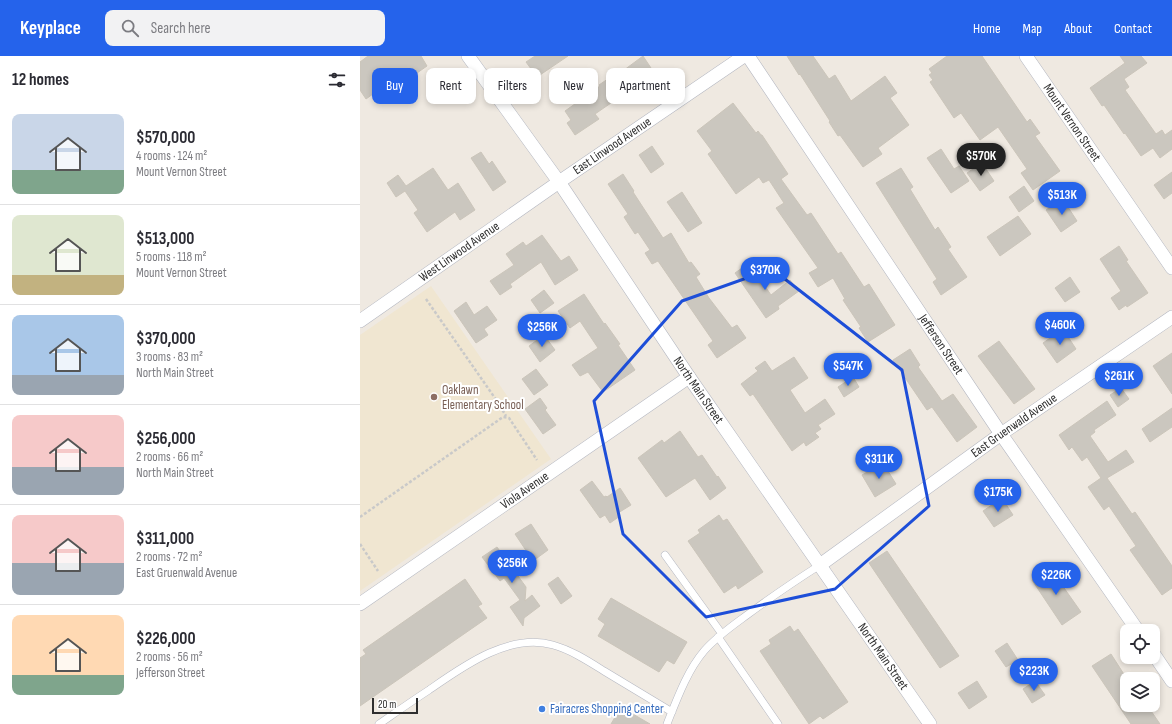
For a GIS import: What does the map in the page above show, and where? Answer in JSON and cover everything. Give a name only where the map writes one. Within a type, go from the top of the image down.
[{"type":"street","name":"North Main Street","points":[[468,56],[559,182],[689,377],[930,724]]},
{"type":"street","name":"East Linwood Avenue","points":[[559,182],[744,56]]},
{"type":"street","name":"Jefferson Street","points":[[748,56],[1001,434],[1133,624]]},
{"type":"street","name":"Mount Vernon Street","points":[[1026,56],[1172,268]]},
{"type":"street","name":"West Linwood Avenue","points":[[360,321],[559,182]]},
{"type":"street","name":"East Gruenwald Avenue","points":[[820,564],[1001,434],[1172,317]]},
{"type":"street","name":"Viola Avenue","points":[[360,604],[689,377]]},
{"type":"street","points":[[1160,663],[1172,681]]},
{"type":"lane","points":[[665,555],[778,724]]},
{"type":"lane","points":[[667,724],[697,660],[705,650],[720,636],[769,598],[820,564]]},
{"type":"lane","points":[[379,724],[463,666],[486,654],[503,647],[522,643],[539,642],[552,644],[574,653],[672,712]]},
{"type":"path","points":[[426,298],[506,416],[509,418],[538,460]]},
{"type":"path","points":[[360,517],[506,416]]},
{"type":"path","points":[[360,544],[378,571]]},
{"type":"highlighted area","points":[[772,269],[902,370],[929,506],[835,589],[706,617],[623,534],[594,401],[682,301]]},
{"type":"shaded area","name":"Oaklawn Elementary School","points":[[431,286],[551,459],[360,591],[360,335]]},
{"type":"building","points":[[368,56],[421,56],[427,66],[418,72],[418,68],[372,68],[372,95],[366,99],[360,90],[360,62]]},
{"type":"building","points":[[535,56],[568,56],[541,74],[541,68],[530,68],[526,62]]},
{"type":"building","points":[[643,56],[651,68],[627,68]]},
{"type":"building","points":[[787,56],[813,56],[829,79],[835,75],[851,101],[885,76],[897,93],[890,98],[909,125],[878,148],[882,154],[863,167],[840,135],[838,136],[829,122],[830,121]]},
{"type":"building","points":[[947,56],[982,56],[1027,122],[1030,119],[1040,133],[1035,136],[1060,171],[1033,190],[1021,173],[1027,169],[998,127],[980,140],[961,113],[954,118],[930,82],[933,80],[929,75],[932,73],[929,69]]},
{"type":"building","points":[[1120,56],[1141,56],[1147,63],[1124,79],[1129,87],[1125,90],[1156,134],[1162,130],[1165,135],[1172,130],[1172,149],[1160,158],[1153,148],[1141,156],[1090,88],[1125,63]]},
{"type":"building","points":[[606,80],[606,104],[610,104],[595,114],[599,119],[575,135],[567,123],[571,120],[565,111],[575,104],[598,104],[599,85]]},
{"type":"building","points":[[733,103],[756,133],[758,131],[762,135],[788,174],[781,179],[807,215],[811,213],[838,254],[841,252],[864,287],[869,284],[895,325],[868,342],[859,328],[861,327],[843,300],[845,299],[833,278],[818,287],[809,273],[818,268],[776,208],[784,203],[769,180],[763,183],[759,177],[736,194],[708,154],[712,151],[697,131]]},
{"type":"building","points":[[652,146],[664,164],[651,173],[639,155]]},
{"type":"building","points":[[941,149],[954,169],[959,166],[969,181],[951,193],[927,158]]},
{"type":"building","points":[[481,152],[489,164],[492,161],[506,182],[493,191],[471,158]]},
{"type":"building","points":[[982,163],[994,181],[980,191],[967,173]]},
{"type":"building","points":[[433,168],[448,190],[458,183],[475,210],[460,220],[455,212],[427,232],[414,213],[418,210],[405,191],[396,197],[387,183],[398,175],[406,186]]},
{"type":"building","points":[[901,168],[913,187],[910,189],[935,230],[938,227],[951,247],[948,249],[967,277],[941,295],[933,282],[937,279],[876,183]]},
{"type":"building","points":[[1172,172],[1172,193],[1164,199],[1154,185]]},
{"type":"building","points":[[623,174],[663,238],[671,233],[689,263],[691,262],[700,274],[696,277],[709,298],[732,328],[737,325],[746,338],[717,358],[708,345],[713,341],[658,261],[652,264],[645,253],[650,250],[638,232],[635,234],[624,217],[628,214],[608,184]]},
{"type":"building","points":[[1024,186],[1034,201],[1019,212],[1009,197]]},
{"type":"building","points":[[682,192],[702,223],[688,232],[667,202]]},
{"type":"building","points":[[1058,202],[1062,207],[1066,204],[1077,221],[1061,232],[1046,210]]},
{"type":"building","points":[[1018,216],[1031,234],[1000,256],[987,237]]},
{"type":"building","points":[[542,235],[561,261],[569,256],[578,270],[555,285],[541,262],[510,284],[512,287],[500,295],[490,281],[514,265],[506,254],[523,242],[526,246]]},
{"type":"building","points":[[1119,246],[1128,260],[1126,261],[1148,293],[1127,307],[1126,305],[1119,310],[1111,298],[1121,291],[1100,259]]},
{"type":"building","points":[[749,263],[771,295],[790,280],[799,291],[778,306],[779,309],[766,318],[735,273]]},
{"type":"building","points":[[1070,277],[1080,292],[1065,302],[1055,288]]},
{"type":"building","points":[[544,290],[554,303],[540,313],[531,300]]},
{"type":"building","points":[[584,294],[604,324],[605,323],[620,344],[618,345],[635,370],[603,392],[588,372],[580,376],[572,365],[598,348],[580,321],[570,328],[558,311]]},
{"type":"building","points":[[466,302],[474,315],[487,306],[497,320],[484,329],[488,335],[476,343],[454,311]]},
{"type":"building","points":[[1063,329],[1076,349],[1057,363],[1043,343]]},
{"type":"building","points":[[544,335],[555,350],[540,362],[529,346]]},
{"type":"building","points":[[999,341],[1035,389],[1014,404],[978,356]]},
{"type":"building","points":[[910,349],[920,365],[918,367],[942,401],[953,394],[977,427],[957,442],[932,407],[927,410],[893,360]]},
{"type":"building","points":[[1172,353],[1172,394],[1153,366]]},
{"type":"building","points":[[794,357],[808,378],[790,390],[805,413],[825,399],[835,414],[818,425],[821,429],[815,433],[819,437],[806,446],[804,442],[792,451],[753,394],[750,396],[741,384],[758,371],[755,368],[765,361],[772,371]]},
{"type":"building","points":[[536,369],[548,385],[534,395],[522,379]]},
{"type":"building","points":[[853,377],[859,387],[844,397],[838,387]]},
{"type":"building","points":[[1121,388],[1129,399],[1118,407],[1110,395]]},
{"type":"building","points":[[540,398],[547,408],[545,410],[556,425],[543,434],[525,409]]},
{"type":"building","points":[[1107,401],[1116,415],[1094,430],[1095,432],[1090,436],[1108,462],[1126,450],[1134,462],[1107,478],[1132,514],[1135,512],[1172,566],[1172,588],[1162,595],[1130,550],[1136,546],[1109,506],[1104,510],[1088,487],[1101,478],[1087,457],[1082,461],[1072,447],[1069,450],[1059,435]]},
{"type":"building","points":[[1172,408],[1172,427],[1150,442],[1142,429]]},
{"type":"building","points":[[680,431],[698,457],[702,455],[726,488],[710,500],[695,478],[666,497],[638,458],[662,440],[664,443]]},
{"type":"building","points":[[883,463],[896,484],[875,497],[862,475]]},
{"type":"building","points":[[592,481],[604,497],[607,497],[620,488],[631,505],[618,513],[620,516],[610,523],[605,515],[600,518],[580,490]]},
{"type":"building","points":[[1002,498],[1013,515],[994,527],[983,511]]},
{"type":"building","points":[[719,515],[723,521],[727,519],[763,572],[738,589],[736,585],[724,593],[688,541],[700,533],[698,530]]},
{"type":"building","points":[[531,524],[548,550],[533,561],[515,534]]},
{"type":"building","points":[[497,547],[526,587],[525,601],[532,595],[540,606],[524,618],[523,626],[510,607],[520,600],[504,578],[500,581],[482,557]]},
{"type":"building","points":[[887,551],[959,656],[940,668],[869,563]]},
{"type":"building","points":[[1050,568],[1081,612],[1062,625],[1032,580]]},
{"type":"building","points":[[558,577],[572,596],[561,604],[548,584]]},
{"type":"building","points":[[465,579],[482,604],[478,606],[487,618],[360,706],[360,658],[366,654],[363,650]]},
{"type":"building","points":[[611,598],[687,642],[674,664],[667,660],[659,672],[598,636],[605,624],[598,619]]},
{"type":"building","points":[[790,626],[794,632],[798,629],[848,702],[823,719],[820,716],[809,724],[760,651],[771,644],[769,640]]},
{"type":"building","points":[[1007,643],[1018,660],[1006,667],[995,651]]},
{"type":"building","points":[[1111,654],[1123,672],[1120,672],[1120,708],[1092,666]]},
{"type":"building","points":[[977,681],[987,697],[969,709],[958,693]]},
{"type":"building","points":[[1035,681],[1045,695],[1032,703],[1023,689]]},
{"type":"building","points":[[621,707],[650,724],[611,724]]},
{"type":"building","points":[[1123,712],[1152,712],[1160,724],[1131,724]]},
{"type":"place","name":"Oaklawn Elementary School","points":[[434,397]]},
{"type":"place","name":"Fairacres Shopping Center","points":[[542,709]]}]
